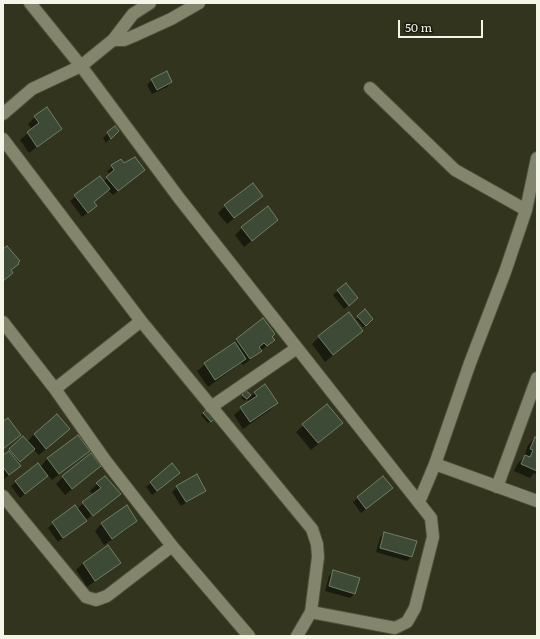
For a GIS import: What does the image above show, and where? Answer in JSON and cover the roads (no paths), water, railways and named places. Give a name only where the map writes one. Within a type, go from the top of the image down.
[{"type":"street","points":[[30,3],[81,66],[180,198],[431,518],[433,537],[415,608],[407,622],[395,628],[311,612]]},
{"type":"street","points":[[3,114],[32,89],[81,66],[113,40],[131,8],[150,3]]},
{"type":"street","points":[[113,40],[124,40],[136,35],[171,19],[199,3]]},
{"type":"street","points":[[370,88],[455,170],[526,210]]},
{"type":"street","points":[[3,139],[141,321],[312,529],[317,544],[318,557],[311,612],[297,636]]},
{"type":"street","points":[[418,502],[435,464],[470,363],[505,272],[526,210],[537,158]]},
{"type":"street","points":[[56,389],[141,321]]},
{"type":"street","points":[[3,322],[56,389],[106,460],[172,546],[248,636]]},
{"type":"street","points":[[211,406],[297,348]]},
{"type":"street","points":[[498,487],[537,378]]},
{"type":"street","points":[[435,464],[537,501]]},
{"type":"street","points":[[3,496],[86,597],[96,600],[107,596],[172,546]]}]
